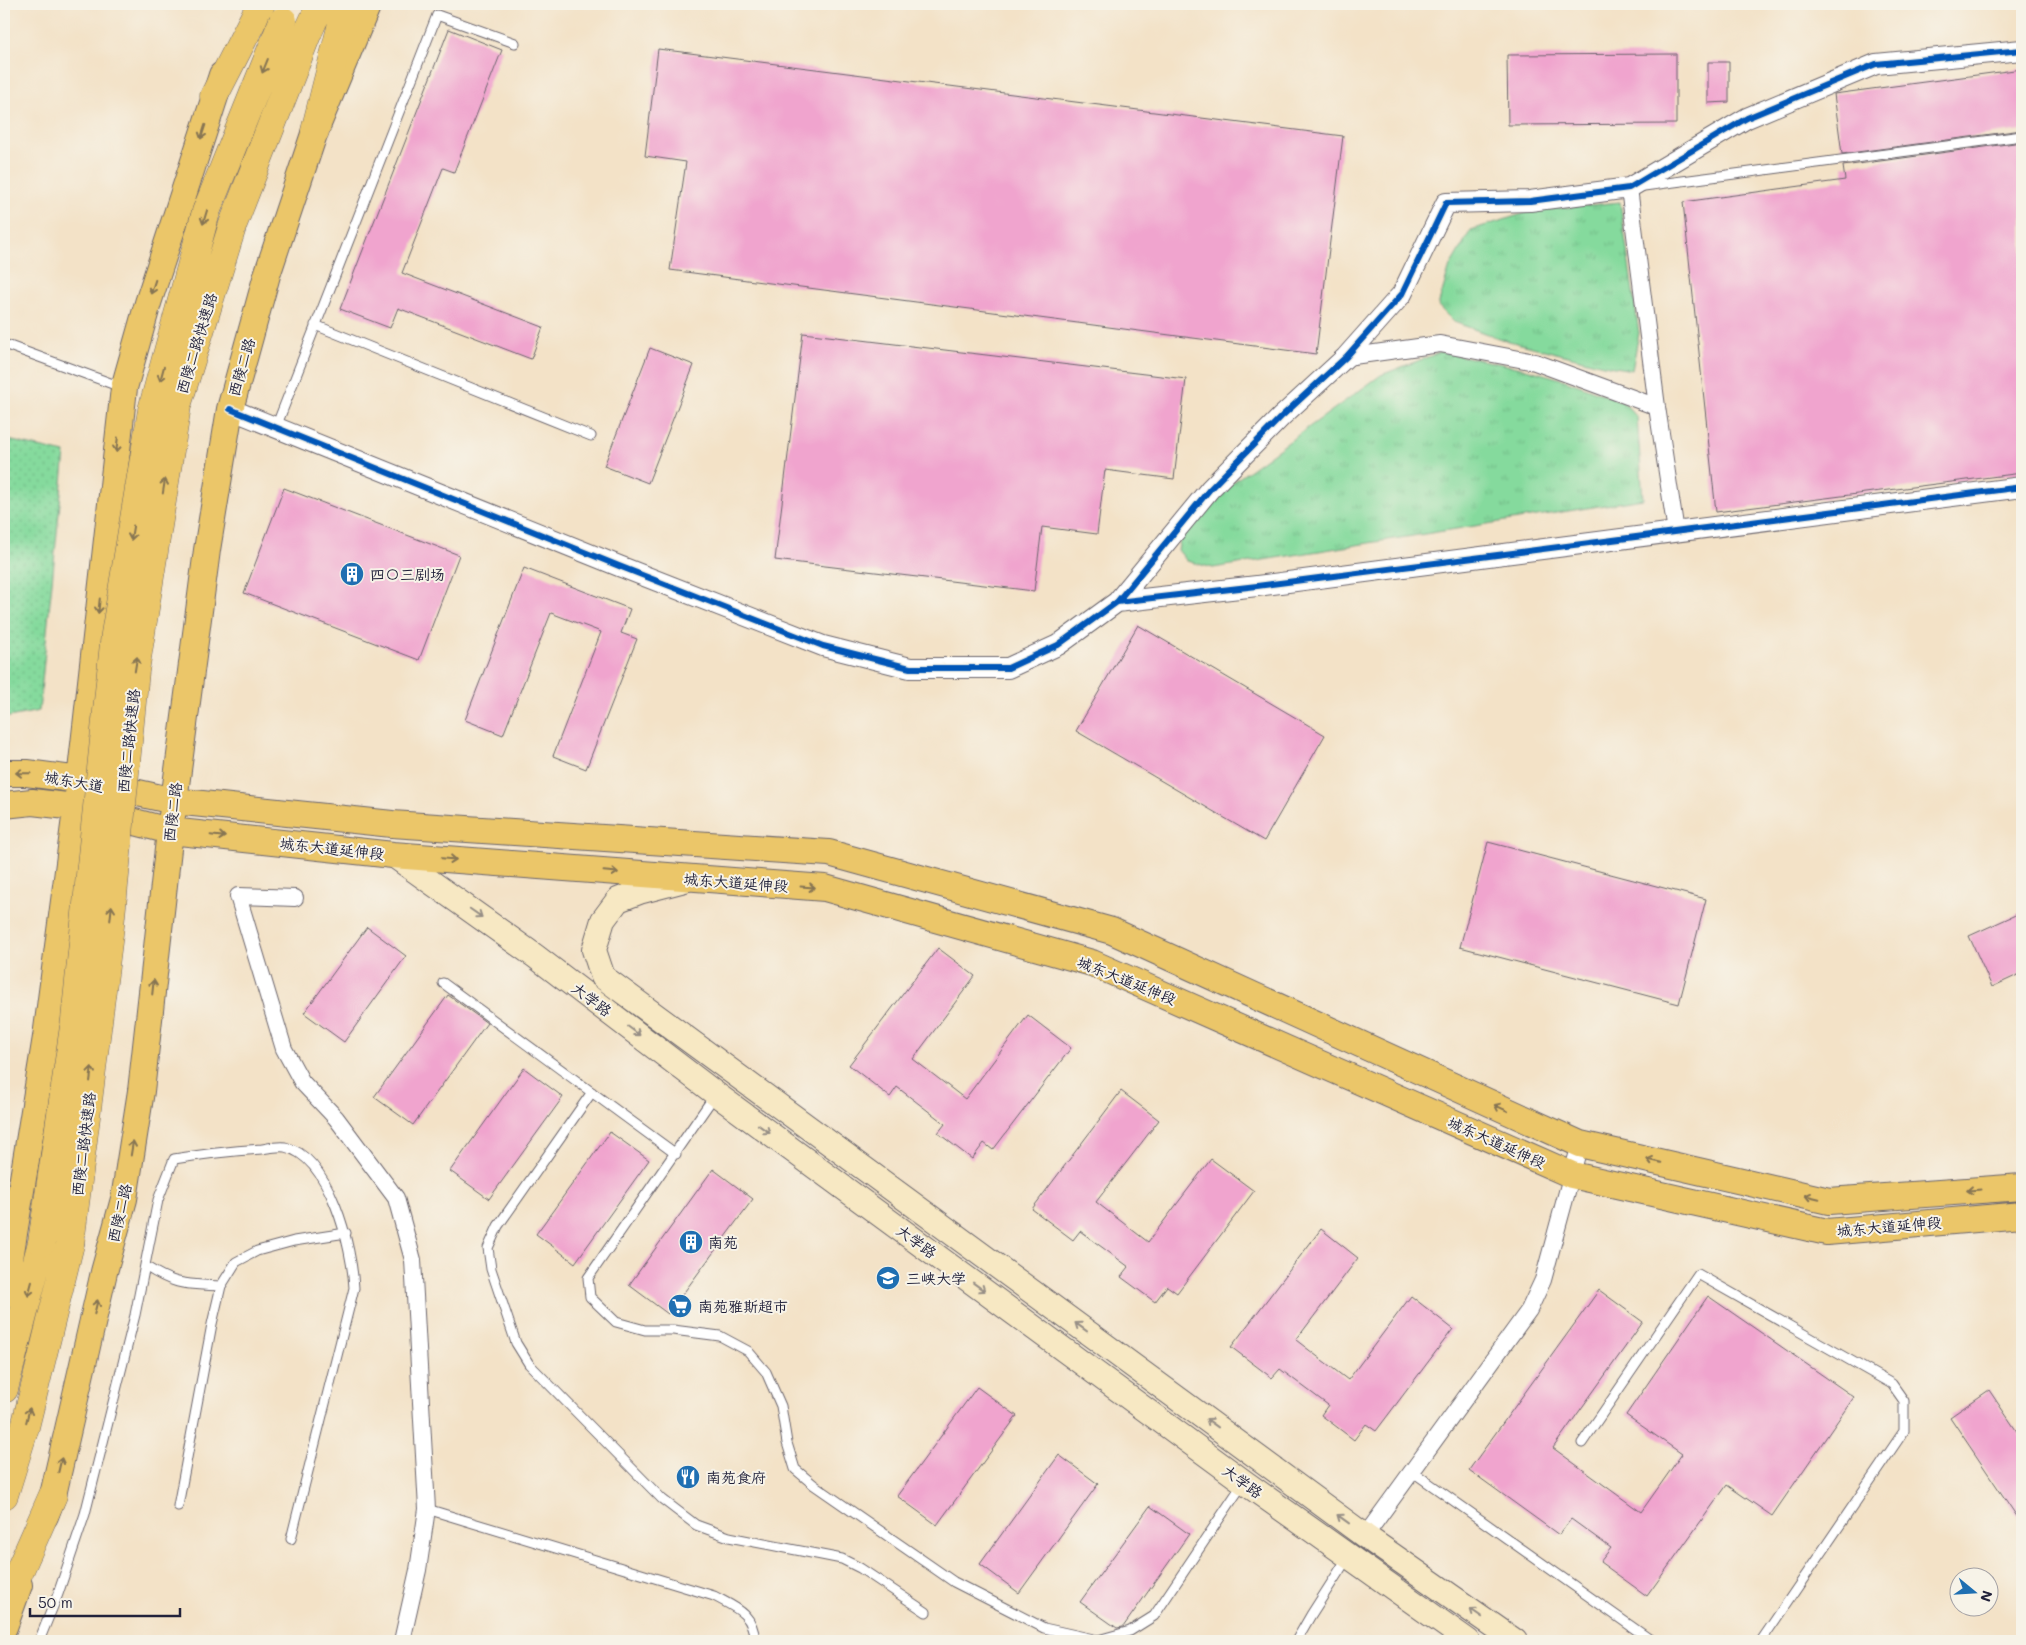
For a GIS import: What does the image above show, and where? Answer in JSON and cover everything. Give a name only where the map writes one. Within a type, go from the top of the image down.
[{"type":"highway","points":[[214,96],[261,4]]},
{"type":"highway","name":"西陵二路快速路","points":[[4,1495],[25,1427],[70,1244],[110,926],[135,671],[177,406],[233,224],[308,32],[321,4]]},
{"type":"highway","points":[[315,131],[347,4]]},
{"type":"highway","name":"西陵二路快速路","points":[[4,1388],[42,1242],[75,1020],[116,634],[152,410],[206,212],[287,12]]},
{"type":"highway","points":[[4,1606],[53,1494]]},
{"type":"main road","points":[[4,1295],[46,1037],[80,780],[124,388],[148,303],[214,96],[249,4]]},
{"type":"main road","name":"西陵二路","points":[[4,1627],[53,1494],[104,1272],[124,1199],[141,1091],[170,831],[207,550],[230,409],[267,275],[315,131],[368,4]]},
{"type":"main road","name":"城东大道","points":[[4,773],[27,773],[80,780],[174,801]]},
{"type":"main road","name":"城东大道延伸段","points":[[174,801],[392,824],[829,853],[1112,931],[1580,1144],[1829,1201],[2022,1187]]},
{"type":"main road","name":"城东大道","points":[[4,805],[32,802],[76,807],[170,831]]},
{"type":"main road","name":"城东大道延伸段","points":[[170,831],[393,855],[825,888],[1092,963],[1572,1175],[1827,1232],[2022,1215]]},
{"type":"main road","name":"大学路","points":[[393,855],[535,956],[716,1094],[1244,1482],[1348,1558],[1468,1641]]},
{"type":"main road","name":"大学路","points":[[690,879],[638,892],[618,900],[603,920],[594,950],[603,977],[1365,1536],[1515,1641]]},
{"type":"street","points":[[230,409],[823,646],[910,668],[1008,668],[1058,645],[1117,602],[1210,489],[1282,416],[1346,357],[1402,294],[1446,203],[1530,201],[1629,188],[1747,118],[1876,64],[2022,50]]},
{"type":"street","points":[[1629,188],[1676,532]]},
{"type":"street","points":[[1346,357],[1440,344],[1535,362],[1658,407]]},
{"type":"street","points":[[1117,602],[1257,586],[2022,487]]},
{"type":"street","points":[[295,898],[238,896],[284,1048],[302,1082],[336,1118],[396,1198],[413,1260],[427,1509],[418,1570],[402,1641]]},
{"type":"street","points":[[1365,1536],[1413,1472],[1529,1310],[1537,1296],[1580,1144]]},
{"type":"lane","points":[[276,428],[437,15],[515,43]]},
{"type":"lane","points":[[1629,188],[2022,136]]},
{"type":"lane","points":[[315,326],[591,436]]},
{"type":"lane","points":[[4,344],[124,388]]},
{"type":"lane","points":[[443,983],[676,1154]]},
{"type":"lane","points":[[592,1092],[498,1226],[488,1248],[491,1269],[516,1343],[529,1364],[662,1499],[696,1525],[729,1537],[842,1559],[860,1568],[926,1612]]},
{"type":"lane","points":[[716,1094],[588,1278],[590,1297],[616,1322],[645,1330],[673,1330],[720,1336],[748,1351],[766,1372],[781,1406],[787,1443],[796,1469],[814,1485],[954,1582],[1044,1628],[1098,1640],[1130,1631],[1154,1616],[1244,1482]]},
{"type":"lane","points":[[39,1641],[58,1594],[85,1514],[135,1315],[158,1200],[174,1159],[209,1152],[284,1147],[310,1160],[325,1182],[346,1233],[353,1266],[354,1288],[292,1538]]},
{"type":"lane","points":[[178,1506],[212,1324],[221,1286],[236,1262],[257,1251],[294,1241],[346,1233]]},
{"type":"lane","points":[[145,1266],[163,1278],[179,1284],[221,1286]]},
{"type":"lane","points":[[1582,1443],[1698,1274],[1892,1384],[1904,1401],[1904,1431],[1762,1641]]},
{"type":"lane","points":[[1413,1472],[1652,1641]]},
{"type":"lane","points":[[427,1509],[714,1596],[742,1611],[754,1629],[755,1641]]},
{"type":"lane","points":[[1296,1641],[1348,1558]]},
{"type":"green space","points":[[1620,202],[1639,333],[1632,370],[1603,365],[1501,339],[1454,322],[1438,306],[1450,266],[1471,230],[1532,211]]},
{"type":"green space","points":[[1441,352],[1522,368],[1565,380],[1623,402],[1637,417],[1643,499],[1213,568],[1187,561],[1178,550],[1181,536],[1218,493],[1381,375]]},
{"type":"green space","points":[[4,439],[65,453],[39,711],[4,718]]},
{"type":"building","points":[[449,29],[502,50],[454,172],[443,168],[402,273],[543,327],[531,359],[398,308],[390,328],[340,309]]},
{"type":"building","points":[[658,49],[1343,136],[1316,354],[670,270],[686,162],[645,156]]},
{"type":"building","points":[[1676,54],[1676,124],[1508,125],[1507,55]]},
{"type":"building","points":[[1708,62],[1729,62],[1729,102],[1708,103]]},
{"type":"building","points":[[2022,69],[2022,130],[1842,154],[1834,94]]},
{"type":"building","points":[[2022,142],[2022,473],[1716,512],[1683,202],[1845,180],[1843,166]]},
{"type":"building","points":[[803,333],[1186,379],[1174,479],[1105,470],[1097,534],[1042,527],[1034,591],[775,560]]},
{"type":"building","points":[[650,348],[694,365],[648,483],[604,466]]},
{"type":"building","name":"四〇三剧场","points":[[284,488],[459,555],[419,660],[244,593]]},
{"type":"building","points":[[524,568],[630,609],[621,633],[637,639],[586,769],[553,756],[601,632],[551,613],[503,735],[465,720]]},
{"type":"building","points":[[1138,625],[1325,735],[1264,841],[1076,731]]},
{"type":"building","points":[[1488,842],[1706,899],[1679,1004],[1460,947]]},
{"type":"building","points":[[2022,912],[2022,973],[1992,987],[1969,936]]},
{"type":"building","points":[[367,927],[406,956],[344,1042],[304,1013]]},
{"type":"building","points":[[938,948],[975,976],[913,1059],[965,1099],[1028,1015],[1071,1048],[993,1150],[984,1143],[972,1159],[938,1133],[945,1124],[897,1087],[890,1097],[849,1065]]},
{"type":"building","points":[[448,995],[487,1023],[413,1125],[374,1097]]},
{"type":"building","points":[[524,1068],[563,1097],[489,1199],[450,1171]]},
{"type":"building","points":[[1121,1091],[1159,1120],[1096,1202],[1148,1242],[1211,1159],[1254,1191],[1177,1293],[1167,1286],[1155,1302],[1121,1277],[1129,1267],[1080,1231],[1073,1240],[1032,1209]]},
{"type":"building","points":[[610,1132],[649,1160],[575,1263],[536,1234]]},
{"type":"building","name":"南苑","points":[[713,1169],[753,1199],[668,1314],[629,1285]]},
{"type":"building","points":[[1321,1229],[1358,1258],[1296,1340],[1348,1380],[1411,1296],[1453,1329],[1376,1431],[1366,1424],[1354,1440],[1321,1415],[1328,1405],[1280,1369],[1272,1378],[1231,1347]]},
{"type":"building","points":[[1599,1290],[1643,1322],[1553,1448],[1641,1512],[1682,1454],[1626,1415],[1708,1296],[1854,1397],[1772,1516],[1727,1485],[1647,1596],[1600,1562],[1611,1548],[1571,1519],[1559,1535],[1469,1470]]},
{"type":"building","points":[[977,1387],[1017,1416],[937,1525],[897,1496]]},
{"type":"building","points":[[1989,1390],[2022,1439],[2022,1524],[1950,1417]]},
{"type":"building","points":[[1059,1455],[1098,1484],[1019,1593],[980,1564]]},
{"type":"building","points":[[1150,1506],[1189,1534],[1123,1627],[1117,1628],[1080,1602]]},
{"type":"cycle path","points":[[230,409],[823,646],[910,668],[1008,668],[1058,645],[1117,602],[1210,489],[1282,416],[1346,357],[1402,294],[1446,203],[1530,201],[1629,188],[1747,118],[1876,64],[2022,50]]},
{"type":"cycle path","points":[[1117,602],[1257,586],[2022,487]]},
{"type":"place","name":"四〇三剧场","points":[[352,574]]},
{"type":"place","name":"南苑","points":[[691,1242]]},
{"type":"place","name":"三峡大学","points":[[888,1278]]},
{"type":"place","name":"南苑雅斯超市","points":[[680,1306]]},
{"type":"place","name":"南苑食府","points":[[688,1477]]}]
